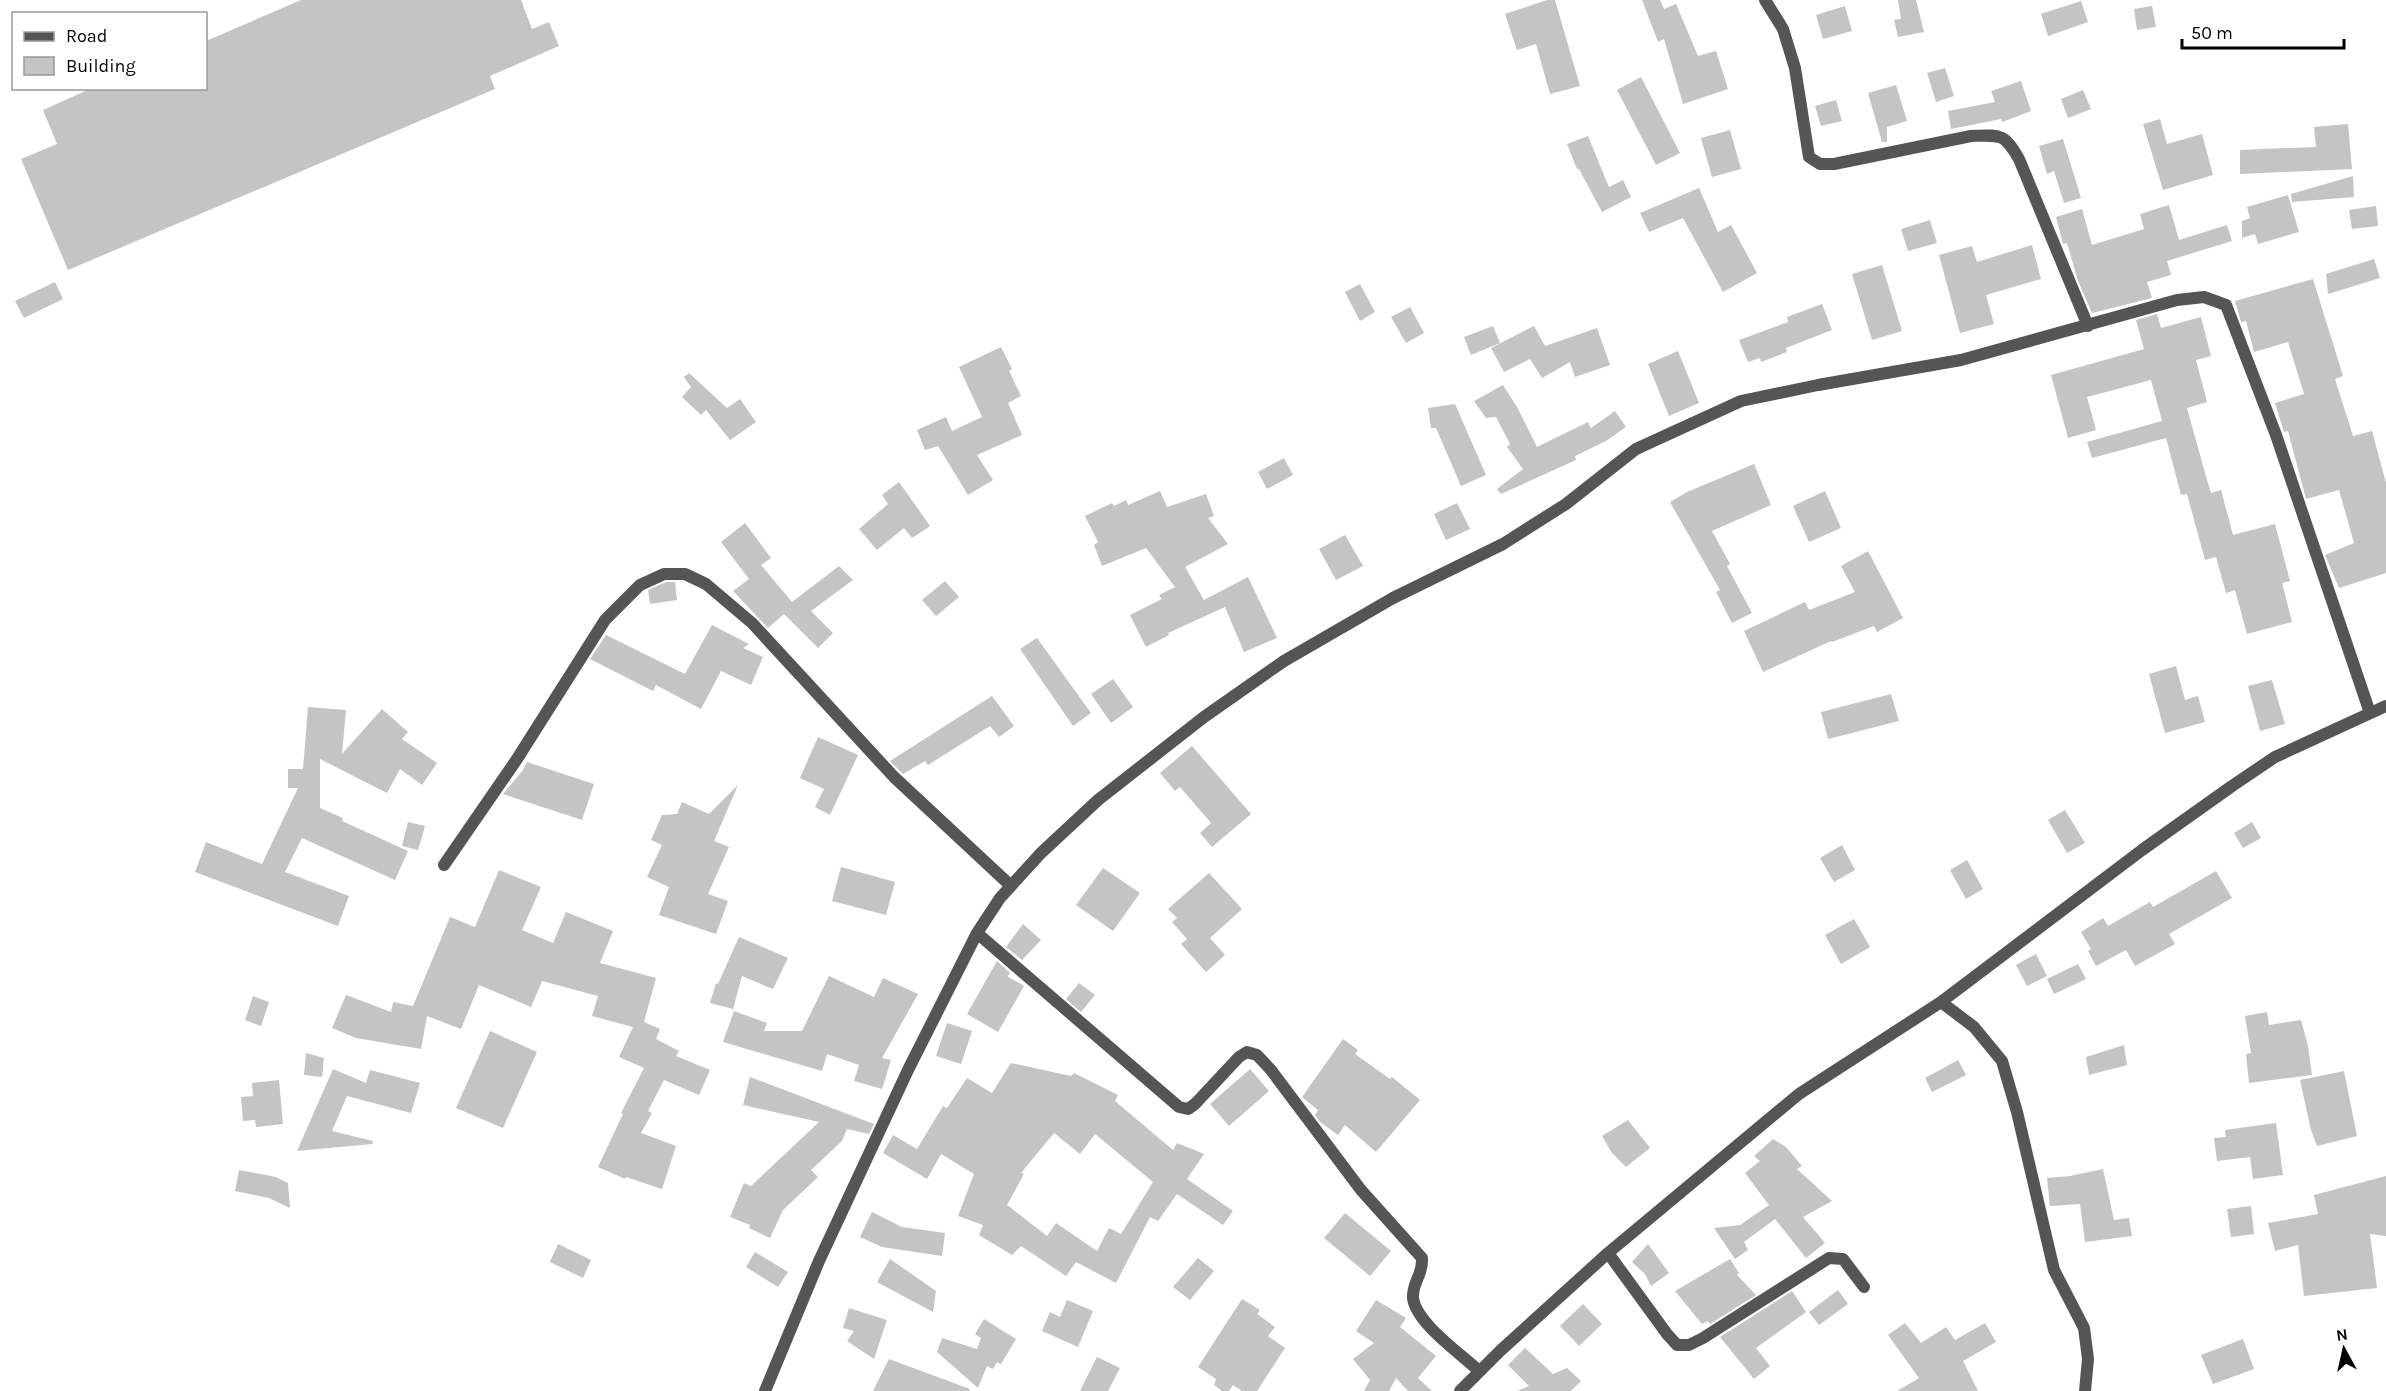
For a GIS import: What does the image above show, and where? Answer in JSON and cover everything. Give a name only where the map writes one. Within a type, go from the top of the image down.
[{"type":"street","points":[[1765,0],[1783,29],[1795,68],[1809,157],[1820,164],[1834,165],[1971,136],[1995,135],[2008,140],[2019,159],[2088,326]]},
{"type":"street","points":[[765,1391],[819,1261],[908,1070],[977,933],[1000,898],[1041,853],[1098,800],[1204,717],[1275,667],[1393,598],[1503,544],[1566,504],[1636,449],[1741,401],[1790,390],[1961,360],[2177,300],[2204,297],[2226,305],[2276,435],[2370,713]]},
{"type":"street","points":[[444,865],[517,759],[605,620],[640,585],[664,574],[685,574],[706,584],[752,623],[894,777],[1011,886]]},
{"type":"street","points":[[1460,1391],[1608,1253],[1799,1094],[1941,1002],[2142,850],[2232,786],[2275,758],[2386,706]]},
{"type":"street","points":[[977,933],[1179,1107],[1188,1109],[1195,1104],[1247,1052],[1257,1055],[1271,1070],[1361,1190],[1422,1258],[1423,1270],[1414,1285],[1413,1300],[1418,1312],[1428,1325],[1479,1371]]},
{"type":"street","points":[[1941,1002],[1974,1027],[2002,1061],[2017,1112],[2054,1270],[2084,1328],[2088,1359],[2085,1391]]},
{"type":"street","points":[[1608,1253],[1666,1335],[1677,1345],[1689,1345],[1704,1338],[1829,1258],[1844,1259],[1864,1287]]},
{"type":"building","points":[[301,0],[521,0],[532,29],[549,22],[559,46],[490,76],[495,89],[68,270],[21,159],[57,144],[43,110],[88,90],[207,90],[207,41]]},
{"type":"building","points":[[1547,0],[1555,0],[1580,86],[1550,94],[1536,44],[1517,50],[1505,14]]},
{"type":"building","points":[[1642,0],[1660,0],[1664,9],[1676,4],[1698,56],[1716,51],[1728,89],[1683,104],[1664,39],[1658,42]]},
{"type":"building","points":[[1898,0],[1916,0],[1924,32],[1898,37],[1894,20],[1901,19]]},
{"type":"building","points":[[2081,1],[2088,22],[2048,36],[2041,14]]},
{"type":"building","points":[[1845,6],[1852,31],[1823,39],[1816,15]]},
{"type":"building","points":[[2152,6],[2156,27],[2137,30],[2134,9]]},
{"type":"building","points":[[1945,68],[1954,96],[1936,102],[1927,73]]},
{"type":"building","points":[[1641,77],[1680,153],[1656,165],[1617,90]]},
{"type":"building","points":[[2021,81],[2031,111],[2002,122],[2001,119],[1951,129],[1948,111],[1995,102],[1991,91]]},
{"type":"building","points":[[1896,85],[1907,121],[1887,127],[1887,142],[1882,142],[1868,93]]},
{"type":"building","points":[[2083,90],[2091,109],[2068,118],[2061,99]]},
{"type":"building","points":[[1836,100],[1842,121],[1821,126],[1815,106]]},
{"type":"building","points":[[2160,119],[2167,144],[2202,134],[2213,175],[2163,190],[2143,124]]},
{"type":"building","points":[[2348,124],[2352,169],[2240,174],[2240,150],[2316,147],[2314,127]]},
{"type":"building","points":[[1730,130],[1741,169],[1712,177],[1701,138]]},
{"type":"building","points":[[1588,136],[1609,187],[1623,180],[1631,197],[1602,212],[1577,169],[1567,144]]},
{"type":"building","points":[[2063,139],[2081,198],[2064,203],[2054,171],[2047,174],[2039,146]]},
{"type":"building","points":[[2353,176],[2354,197],[2292,202],[2291,194]]},
{"type":"building","points":[[1699,188],[1718,232],[1731,225],[1757,273],[1723,292],[1683,218],[1649,232],[1640,213]]},
{"type":"building","points":[[2288,195],[2299,232],[2258,244],[2255,234],[2242,238],[2242,221],[2250,218],[2247,207]]},
{"type":"building","points":[[2169,205],[2179,240],[2227,225],[2232,241],[2167,261],[2171,275],[2147,282],[2152,298],[2092,313],[2078,281],[2067,243],[2063,244],[2056,217],[2082,209],[2092,245],[2144,229],[2140,214]]},
{"type":"building","points":[[2376,206],[2378,226],[2352,229],[2349,210]]},
{"type":"building","points":[[1930,220],[1937,243],[1908,251],[1901,229]]},
{"type":"building","points":[[2032,245],[2041,279],[1986,295],[1994,324],[1960,333],[1939,255],[1972,246],[1977,262]]},
{"type":"building","points":[[2374,259],[2380,278],[2328,294],[2326,274]]},
{"type":"building","points":[[1882,265],[1902,331],[1872,340],[1852,274]]},
{"type":"building","points":[[2313,279],[2343,376],[2335,379],[2353,436],[2372,431],[2386,483],[2386,573],[2339,588],[2325,555],[2354,543],[2339,490],[2306,499],[2288,431],[2284,432],[2275,403],[2304,394],[2288,342],[2254,352],[2246,321],[2241,322],[2235,301]]},
{"type":"building","points":[[55,282],[63,299],[24,318],[15,301]]},
{"type":"building","points":[[1360,284],[1375,312],[1360,321],[1345,292]]},
{"type":"building","points":[[1822,304],[1832,330],[1786,348],[1787,352],[1761,362],[1760,358],[1748,362],[1739,340],[1788,322],[1787,317]]},
{"type":"building","points":[[1410,307],[1424,333],[1406,343],[1391,317]]},
{"type":"building","points":[[2157,314],[2161,328],[2201,317],[2211,356],[2196,360],[2207,402],[2187,408],[2205,473],[2211,493],[2221,490],[2233,535],[2275,524],[2290,581],[2282,583],[2292,622],[2247,634],[2235,590],[2226,593],[2216,557],[2205,560],[2187,494],[2181,495],[2166,438],[2092,458],[2087,442],[2162,421],[2151,380],[2087,397],[2096,430],[2068,438],[2051,375],[2144,349],[2136,320]]},
{"type":"building","points":[[1493,326],[1500,343],[1471,355],[1464,337]]},
{"type":"building","points":[[1534,326],[1545,346],[1597,328],[1610,365],[1575,377],[1570,362],[1542,378],[1530,359],[1504,372],[1491,348]]},
{"type":"building","points":[[1001,347],[1012,369],[1009,371],[1021,396],[1008,403],[1022,435],[977,455],[993,480],[968,495],[938,446],[925,450],[917,430],[946,417],[952,431],[982,417],[959,367]]},
{"type":"building","points":[[1678,351],[1699,403],[1669,416],[1648,364]]},
{"type":"building","points":[[689,373],[727,408],[740,399],[756,422],[730,440],[706,410],[701,415],[682,397],[691,387],[684,377]]},
{"type":"building","points":[[1503,385],[1537,447],[1588,422],[1591,428],[1615,411],[1626,427],[1606,441],[1575,456],[1576,460],[1501,494],[1497,489],[1523,469],[1507,447],[1510,444],[1496,417],[1486,418],[1474,401]]},
{"type":"building","points":[[1455,404],[1486,475],[1461,486],[1436,428],[1431,428],[1428,408]]},
{"type":"building","points":[[1284,458],[1293,475],[1267,489],[1258,472]]},
{"type":"building","points":[[1754,464],[1771,505],[1712,531],[1730,564],[1727,566],[1752,613],[1732,623],[1716,592],[1720,590],[1670,502],[1687,492]]},
{"type":"building","points":[[899,482],[930,526],[912,538],[904,528],[877,550],[859,529],[888,504],[882,495]]},
{"type":"building","points":[[1160,491],[1167,507],[1206,494],[1214,516],[1208,518],[1228,544],[1185,567],[1204,600],[1248,577],[1277,638],[1244,652],[1225,607],[1168,633],[1169,635],[1146,647],[1130,615],[1162,599],[1159,595],[1175,587],[1146,548],[1102,566],[1094,545],[1098,542],[1085,516],[1112,503],[1114,506],[1126,500],[1128,505]]},
{"type":"building","points":[[1825,491],[1841,528],[1809,542],[1793,506]]},
{"type":"building","points":[[1457,503],[1470,529],[1446,540],[1434,514]]},
{"type":"building","points":[[745,523],[771,558],[761,565],[792,602],[839,566],[853,580],[811,611],[833,633],[818,648],[784,614],[768,628],[733,591],[749,579],[721,542]]},
{"type":"building","points":[[1345,535],[1363,566],[1336,580],[1319,549]]},
{"type":"building","points":[[1868,551],[1903,618],[1877,632],[1874,626],[1831,641],[1763,672],[1744,631],[1805,602],[1809,610],[1855,592],[1841,566]]},
{"type":"building","points":[[945,581],[959,597],[936,616],[922,600]]},
{"type":"building","points":[[666,582],[675,582],[677,600],[650,604],[648,590]]},
{"type":"building","points":[[712,625],[749,644],[743,648],[763,657],[751,685],[721,671],[701,709],[656,685],[653,691],[590,659],[606,635],[685,674]]},
{"type":"building","points":[[1037,638],[1091,713],[1073,726],[1020,649]]},
{"type":"building","points":[[2176,666],[2185,700],[2198,696],[2205,722],[2165,733],[2149,674]]},
{"type":"building","points":[[1113,679],[1133,707],[1111,723],[1091,694]]},
{"type":"building","points":[[2272,680],[2285,724],[2260,731],[2248,686]]},
{"type":"building","points":[[1891,694],[1899,721],[1828,739],[1821,712]]},
{"type":"building","points":[[992,696],[1014,726],[999,737],[990,726],[928,765],[925,761],[903,774],[890,761]]},
{"type":"building","points":[[308,707],[346,710],[342,754],[382,709],[408,732],[402,739],[437,763],[422,785],[400,769],[387,793],[320,759],[320,808],[343,818],[342,821],[408,851],[395,880],[302,838],[285,872],[349,896],[338,926],[195,872],[206,842],[262,864],[298,788],[288,788],[288,769],[303,769]]},
{"type":"building","points":[[818,737],[858,755],[830,815],[815,807],[824,789],[800,778]]},
{"type":"building","points":[[1192,746],[1251,814],[1212,847],[1200,833],[1211,823],[1180,787],[1175,791],[1160,773]]},
{"type":"building","points":[[527,762],[594,784],[582,820],[503,794]]},
{"type":"building","points":[[738,785],[714,841],[729,847],[708,894],[728,901],[716,934],[659,915],[669,887],[647,877],[662,845],[651,840],[662,815],[677,814],[682,802],[709,814]]},
{"type":"building","points":[[2065,810],[2085,843],[2067,853],[2048,820]]},
{"type":"building","points":[[408,822],[425,826],[418,850],[402,846]]},
{"type":"building","points":[[2252,822],[2261,838],[2243,848],[2234,833]]},
{"type":"building","points":[[1842,845],[1855,870],[1834,882],[1820,858]]},
{"type":"building","points":[[1967,860],[1983,889],[1966,899],[1950,870]]},
{"type":"building","points":[[841,867],[895,882],[886,915],[832,901]]},
{"type":"building","points":[[1103,868],[1140,893],[1113,931],[1076,905]]},
{"type":"building","points":[[499,870],[541,887],[522,930],[553,943],[566,912],[613,931],[600,963],[656,978],[644,1022],[660,1029],[656,1039],[679,1051],[676,1056],[710,1070],[699,1095],[664,1080],[648,1111],[652,1113],[641,1133],[676,1146],[662,1189],[626,1177],[625,1179],[598,1167],[623,1114],[621,1113],[644,1068],[619,1057],[633,1027],[592,1016],[598,996],[542,981],[531,1007],[479,985],[461,1029],[427,1016],[421,1049],[356,1038],[332,1028],[346,995],[391,1012],[393,1002],[413,1006],[450,917],[475,927]]},
{"type":"building","points":[[2216,871],[2232,898],[2169,934],[2175,944],[2135,966],[2126,950],[2096,966],[2088,951],[2091,949],[2081,932],[2103,918],[2108,926],[2150,902],[2153,907]]},
{"type":"building","points":[[1209,873],[1242,909],[1210,938],[1225,955],[1206,972],[1181,944],[1187,939],[1172,922],[1177,918],[1168,909]]},
{"type":"building","points":[[1854,919],[1870,947],[1841,964],[1825,935]]},
{"type":"building","points":[[1023,924],[1041,940],[1022,960],[1006,947]]},
{"type":"building","points":[[739,937],[788,958],[773,989],[742,976],[733,1009],[710,1003],[716,983],[718,984]]},
{"type":"building","points":[[2036,954],[2047,976],[2027,986],[2016,965]]},
{"type":"building","points":[[997,961],[1010,973],[1007,976],[1024,986],[998,1032],[967,1014]]},
{"type":"building","points":[[2078,964],[2086,979],[2054,994],[2047,979]]},
{"type":"building","points":[[829,976],[874,997],[883,978],[918,994],[882,1058],[891,1060],[882,1089],[854,1081],[859,1065],[827,1054],[822,1071],[723,1042],[734,1011],[767,1023],[764,1031],[802,1031]]},
{"type":"building","points":[[1079,983],[1095,995],[1081,1012],[1066,999]]},
{"type":"building","points":[[253,996],[269,1002],[261,1026],[245,1020]]},
{"type":"building","points":[[2267,1012],[2269,1025],[2301,1020],[2312,1075],[2249,1083],[2246,1054],[2251,1053],[2245,1016]]},
{"type":"building","points":[[947,1023],[972,1031],[961,1064],[936,1056]]},
{"type":"building","points":[[490,1031],[537,1052],[503,1128],[456,1108]]},
{"type":"building","points":[[1343,1039],[1358,1050],[1355,1054],[1390,1079],[1392,1077],[1420,1100],[1376,1152],[1345,1125],[1338,1135],[1320,1122],[1315,1115],[1318,1110],[1302,1097]]},
{"type":"building","points":[[2124,1045],[2127,1065],[2089,1075],[2086,1057]]},
{"type":"building","points":[[306,1053],[324,1058],[322,1077],[304,1075]]},
{"type":"building","points":[[1958,1060],[1966,1075],[1932,1092],[1925,1078]]},
{"type":"building","points":[[1011,1063],[1071,1076],[1074,1073],[1118,1095],[1115,1101],[1173,1150],[1177,1143],[1204,1154],[1187,1179],[1233,1211],[1223,1225],[1177,1194],[1158,1221],[1150,1217],[1116,1283],[1076,1262],[1066,1276],[1021,1246],[1012,1255],[979,1235],[983,1225],[958,1216],[974,1174],[941,1154],[927,1179],[883,1153],[893,1135],[917,1149],[943,1106],[947,1108],[967,1078],[992,1093]],"holes":[[[1054,1133],[1080,1154],[1095,1134],[1153,1182],[1121,1234],[1109,1228],[1097,1251],[1056,1223],[1047,1236],[1007,1205],[1024,1174],[1021,1173]]]},
{"type":"building","points":[[333,1069],[366,1083],[370,1070],[420,1083],[411,1113],[347,1096],[332,1131],[373,1141],[372,1144],[297,1151]]},
{"type":"building","points":[[1250,1069],[1269,1091],[1229,1126],[1210,1104]]},
{"type":"building","points":[[2344,1071],[2357,1136],[2317,1146],[2311,1130],[2300,1080]]},
{"type":"building","points":[[750,1077],[874,1124],[869,1134],[847,1129],[842,1141],[811,1170],[818,1177],[783,1210],[770,1238],[749,1228],[750,1225],[730,1217],[744,1183],[751,1186],[819,1122],[743,1105]]},
{"type":"building","points":[[279,1080],[283,1124],[256,1127],[255,1120],[243,1121],[241,1097],[253,1096],[252,1083]]},
{"type":"building","points":[[1628,1120],[1650,1148],[1626,1167],[1612,1153],[1602,1136]]},
{"type":"building","points":[[2276,1123],[2283,1175],[2253,1179],[2250,1157],[2217,1161],[2214,1138],[2226,1137],[2225,1130]]},
{"type":"building","points":[[1773,1139],[1786,1147],[1802,1166],[1797,1169],[1832,1201],[1803,1217],[1825,1243],[1806,1258],[1775,1219],[1744,1242],[1748,1250],[1735,1259],[1714,1228],[1740,1225],[1769,1205],[1745,1173],[1760,1161],[1754,1156]]},
{"type":"building","points":[[2103,1169],[2114,1220],[2129,1218],[2132,1236],[2085,1242],[2080,1204],[2050,1206],[2047,1178]]},
{"type":"building","points":[[239,1170],[276,1177],[288,1183],[290,1208],[269,1198],[235,1191]]},
{"type":"building","points":[[2386,1176],[2386,1236],[2370,1234],[2377,1288],[2304,1296],[2298,1245],[2275,1251],[2268,1223],[2318,1214],[2314,1195]]},
{"type":"building","points":[[2251,1206],[2254,1234],[2231,1237],[2227,1209]]},
{"type":"building","points":[[872,1212],[902,1227],[945,1233],[942,1256],[882,1247],[860,1237]]},
{"type":"building","points":[[1345,1213],[1391,1251],[1370,1276],[1324,1238]]},
{"type":"building","points":[[558,1244],[591,1260],[583,1278],[550,1262]]},
{"type":"building","points":[[1648,1244],[1669,1273],[1651,1286],[1645,1274],[1632,1262]]},
{"type":"building","points":[[755,1252],[788,1272],[778,1287],[746,1267]]},
{"type":"building","points":[[1198,1258],[1214,1271],[1190,1300],[1173,1287]]},
{"type":"building","points":[[890,1259],[936,1291],[933,1312],[877,1282]]},
{"type":"building","points":[[1730,1259],[1739,1273],[1737,1275],[1756,1295],[1710,1324],[1708,1321],[1702,1324],[1675,1291]]},
{"type":"building","points":[[1838,1290],[1848,1304],[1819,1325],[1809,1312]]},
{"type":"building","points":[[1792,1291],[1806,1312],[1756,1348],[1770,1366],[1754,1379],[1720,1337]]},
{"type":"building","points":[[1242,1299],[1260,1310],[1257,1314],[1275,1327],[1268,1336],[1285,1348],[1257,1391],[1242,1391],[1233,1385],[1229,1391],[1222,1391],[1214,1385],[1216,1379],[1198,1367]]},
{"type":"building","points":[[1067,1300],[1093,1311],[1078,1347],[1042,1331],[1050,1312],[1060,1317]]},
{"type":"building","points":[[1376,1300],[1406,1318],[1400,1327],[1436,1356],[1418,1378],[1432,1391],[1408,1391],[1396,1378],[1389,1391],[1364,1391],[1370,1380],[1353,1359],[1374,1343],[1356,1331]]},
{"type":"building","points":[[1583,1304],[1602,1324],[1579,1346],[1560,1326]]},
{"type":"building","points":[[849,1308],[887,1320],[874,1359],[847,1341],[854,1331],[843,1328]]},
{"type":"building","points":[[984,1319],[1016,1339],[1001,1364],[997,1362],[993,1369],[987,1366],[978,1388],[937,1352],[942,1338],[977,1349],[981,1338],[975,1334]]},
{"type":"building","points":[[1905,1323],[1921,1343],[1946,1327],[1955,1340],[1985,1323],[1996,1342],[1963,1361],[1978,1391],[1897,1391],[1919,1378],[1888,1335]]},
{"type":"building","points":[[2243,1339],[2254,1369],[2213,1384],[2201,1355]]},
{"type":"building","points":[[1525,1348],[1553,1374],[1567,1368],[1581,1381],[1571,1391],[1517,1391],[1529,1386],[1508,1365]]},
{"type":"building","points":[[1097,1357],[1120,1368],[1108,1391],[1080,1391]]},
{"type":"building","points":[[889,1359],[970,1389],[969,1391],[873,1391]]}]
